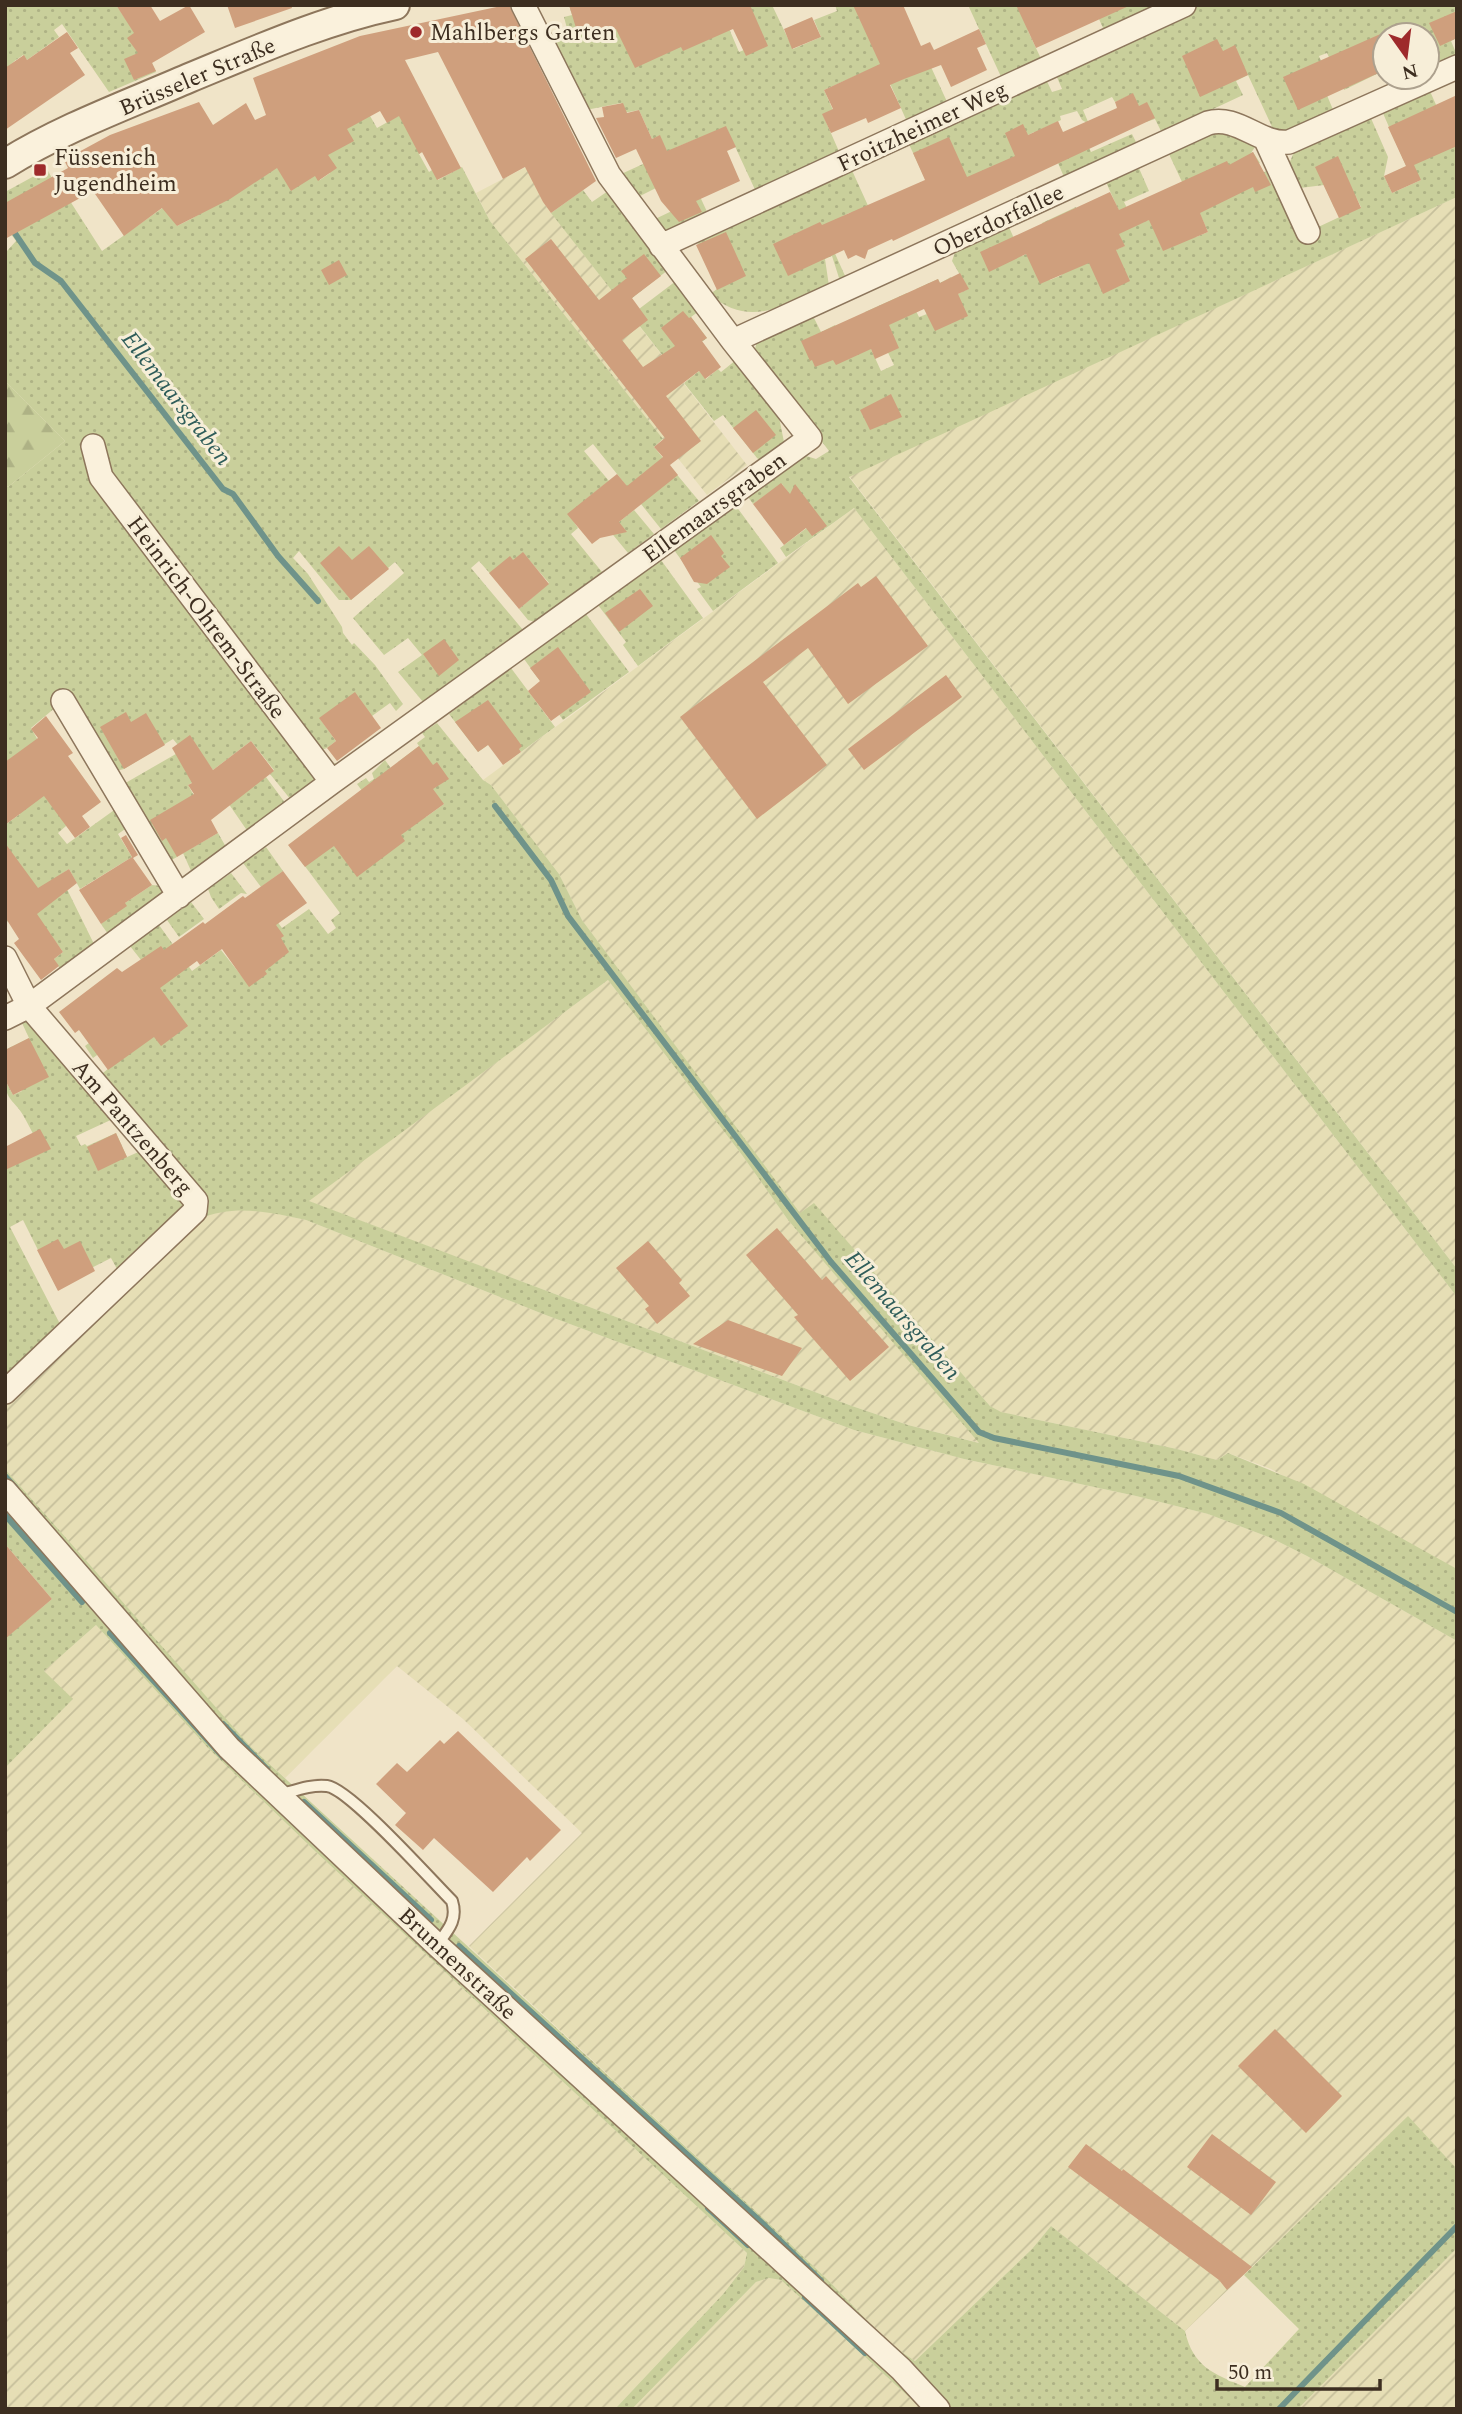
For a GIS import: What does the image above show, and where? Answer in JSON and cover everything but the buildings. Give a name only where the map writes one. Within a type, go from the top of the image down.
[{"type":"street","name":"Brüsseler Straße","points":[[5,163],[69,130],[212,68],[313,28],[395,5]]},
{"type":"street","points":[[523,5],[609,175],[733,341]]},
{"type":"street","name":"Froitzheimer Weg","points":[[661,246],[1184,5]]},
{"type":"street","name":"Oberdorfallee","points":[[733,341],[1208,123],[1229,123],[1280,143],[1294,141],[1457,67]]},
{"type":"street","points":[[1265,138],[1308,232]]},
{"type":"street","name":"Ellemaarsgraben","points":[[5,1018],[29,1006],[332,782],[810,438],[733,341]]},
{"type":"street","name":"Heinrich-Ohrem-Straße","points":[[93,446],[102,477],[332,782]]},
{"type":"street","points":[[63,701],[179,896]]},
{"type":"street","points":[[5,958],[21,995],[29,1006]]},
{"type":"street","name":"Am Pantzenberg","points":[[5,1392],[195,1211],[196,1206],[196,1201],[29,1006]]},
{"type":"street","name":"Brunnenstraße","points":[[5,1491],[229,1748],[437,1945],[891,2360],[938,2409]]},
{"type":"lane","points":[[278,1795],[315,1786],[330,1786],[344,1794],[380,1827],[452,1901],[454,1920],[437,1945]]},
{"type":"shaded area","points":[[526,167],[543,202],[747,465],[707,495],[490,221],[476,193]]},
{"type":"shaded area","points":[[1457,197],[1457,1269],[849,476]]},
{"type":"shaded area","points":[[854,508],[1457,1297],[1457,1571],[1271,1469],[1228,1453],[1217,1460],[1177,1449],[1000,1412],[990,1406],[814,1204],[800,1214],[582,920],[559,874],[491,785],[483,780]]},
{"type":"shaded area","points":[[608,980],[742,1155],[788,1220],[980,1443],[908,1425],[852,1406],[308,1201]]},
{"type":"shaded area","points":[[235,1209],[269,1212],[306,1220],[543,1314],[854,1430],[964,1459],[1208,1514],[1271,1538],[1307,1556],[1457,1641],[1457,2169],[1408,2117],[1185,2331],[1051,2226],[1032,2249],[915,2361],[890,2344],[762,2217],[469,1946],[582,1833],[463,1719],[397,1666],[285,1778],[251,1747],[189,1679],[5,1469],[5,1403],[199,1219],[217,1211]]},
{"type":"shaded area","points":[[96,1625],[208,1748],[747,2253],[744,2267],[724,2293],[615,2409],[5,2409],[5,1768],[72,1700],[44,1671]]},
{"type":"shaded area","points":[[1457,2248],[1457,2409],[1298,2409]]},
{"type":"shaded area","points":[[769,2278],[781,2280],[922,2409],[632,2409],[756,2282]]},
{"type":"green space","points":[[5,5],[116,5],[146,49],[156,72],[109,92],[62,24],[54,30],[59,37],[27,60],[23,55],[10,65],[5,75]]},
{"type":"green space","points":[[569,5],[719,5],[739,52],[749,48],[724,5],[772,5],[793,49],[821,37],[814,20],[837,11],[835,5],[853,5],[931,67],[949,106],[908,124],[888,79],[871,69],[824,90],[833,110],[823,115],[841,156],[757,194],[726,127],[677,147],[709,216],[670,233],[661,230],[653,220],[674,210],[670,181],[636,198],[619,175],[667,153],[660,136],[652,139],[639,110],[624,113],[621,103],[586,110],[549,36],[569,36],[564,17],[572,15]]},
{"type":"green space","points":[[968,5],[1030,5],[1028,31],[1043,63],[1003,81]]},
{"type":"green space","points":[[1078,5],[1168,5],[1109,32],[1103,28],[1095,10]]},
{"type":"green space","points":[[1200,5],[1457,5],[1457,38],[1451,41],[1457,55],[1441,62],[1441,21],[1371,21],[1371,77],[1344,90],[1327,53],[1319,56],[1321,61],[1318,74],[1334,112],[1286,134],[1273,129],[1248,75],[1236,81],[1243,95],[1162,133],[1155,119],[1146,122],[1133,94],[1115,102],[1112,97],[1083,110],[1089,124],[1082,120],[1077,111],[1060,116],[1061,120],[1038,131],[1037,140],[1034,132],[1028,135],[1044,170],[933,196],[907,140],[1045,77],[1052,92],[1062,89],[1056,75],[1060,69]]},
{"type":"green space","points":[[1430,91],[1449,134],[1457,131],[1457,197],[849,477],[1457,1269],[1457,1297],[854,508],[786,557],[780,548],[820,518],[803,513],[782,484],[753,504],[748,497],[803,455],[816,459],[829,451],[754,353],[757,341],[813,316],[821,332],[835,325],[845,345],[865,336],[881,371],[894,365],[865,312],[907,293],[919,317],[927,314],[916,289],[938,279],[940,283],[951,277],[958,294],[968,289],[952,261],[956,249],[1008,225],[1022,256],[1026,254],[1050,280],[1062,275],[1042,223],[1076,207],[1093,244],[1116,250],[1124,246],[1110,216],[1119,211],[1105,180],[1138,166],[1149,191],[1124,202],[1139,224],[1158,216],[1196,237],[1208,232],[1168,152],[1216,131],[1255,147],[1251,153],[1253,152],[1260,163],[1258,164],[1263,173],[1266,171],[1272,185],[1276,184],[1301,235],[1361,207],[1356,197],[1334,207],[1324,185],[1300,188],[1289,164],[1294,152],[1370,116],[1388,157],[1384,176],[1392,193],[1421,180],[1407,168],[1382,111]]},
{"type":"green space","points":[[362,102],[377,128],[407,111],[429,148],[419,154],[429,172],[432,170],[438,180],[462,167],[490,221],[663,439],[654,447],[699,501],[661,529],[593,444],[584,451],[609,481],[585,500],[574,522],[578,528],[571,534],[602,572],[535,622],[528,620],[519,609],[549,583],[523,553],[493,577],[479,561],[471,568],[523,630],[424,703],[398,672],[422,655],[408,638],[384,655],[353,618],[404,573],[395,562],[351,600],[339,600],[299,551],[293,558],[308,574],[342,627],[343,633],[352,645],[354,643],[375,665],[403,704],[396,711],[390,703],[372,716],[320,719],[336,741],[318,751],[326,762],[340,764],[291,800],[270,774],[274,770],[251,741],[213,770],[202,755],[178,745],[173,739],[124,769],[116,771],[69,696],[31,728],[60,779],[66,826],[58,833],[67,844],[117,808],[128,827],[118,834],[132,857],[80,889],[69,869],[60,875],[94,944],[60,969],[54,959],[63,952],[48,931],[5,921],[5,825],[20,814],[13,804],[5,805],[5,484],[8,487],[65,441],[5,381],[5,250],[16,241],[5,226],[5,192],[47,169],[66,204],[70,201],[102,251],[168,204],[177,226],[193,218],[296,145],[320,180],[330,173],[302,131]]},
{"type":"green space","points":[[1079,125],[1091,152],[1132,134],[1137,144],[1064,177],[1058,163]]},
{"type":"green space","points":[[850,166],[870,210],[849,213],[823,227],[846,278],[840,281],[832,256],[825,259],[829,286],[783,306],[754,312],[739,310],[725,305],[710,294],[717,289],[700,245],[692,239]]},
{"type":"green space","points":[[583,190],[592,202],[608,191],[668,270],[623,305],[551,213]]},
{"type":"green space","points":[[676,281],[699,311],[691,317],[707,338],[670,365],[631,315]]},
{"type":"green space","points":[[736,360],[779,417],[784,442],[760,460],[723,415],[714,421],[684,383],[699,371],[706,379],[718,369],[721,372]]},
{"type":"green space","points":[[5,381],[65,441],[8,487],[5,484]]},
{"type":"green space","points":[[736,506],[778,563],[713,611],[697,589],[701,587],[674,550]]},
{"type":"green space","points":[[634,510],[654,534],[628,553],[609,530]]},
{"type":"green space","points":[[661,560],[703,618],[638,666],[623,645],[626,642],[598,605]]},
{"type":"green space","points":[[586,614],[629,672],[563,720],[548,699],[551,696],[524,659]]},
{"type":"green space","points":[[511,668],[555,727],[521,752],[506,732],[478,752],[449,714]]},
{"type":"green space","points":[[437,723],[483,780],[491,785],[559,874],[582,920],[800,1213],[814,1203],[990,1406],[1001,1412],[1217,1460],[1228,1453],[1304,1484],[1457,1569],[1457,1641],[1307,1556],[1271,1538],[1208,1514],[964,1459],[854,1430],[543,1314],[306,1220],[279,1214],[239,1211],[212,1214],[199,1219],[5,1403],[5,1168],[42,1152],[23,1115],[7,1092],[5,1080],[13,1095],[22,1091],[5,1059],[5,1050],[29,1038],[22,1023],[28,1021],[115,1118],[76,1136],[81,1146],[116,1133],[127,1157],[143,1150],[98,1077],[114,1064],[104,1050],[93,1058],[85,1046],[106,1030],[141,960],[130,946],[159,925],[192,971],[221,950],[244,979],[270,917],[252,893],[255,891],[282,928],[309,909],[328,934],[336,928],[331,920],[340,913],[289,845],[377,811],[357,784],[366,778],[369,782],[374,779],[372,773],[385,760],[426,817],[444,804],[424,797],[398,762],[419,746],[417,743],[425,737],[422,733]],"holes":[[[608,980],[742,1155],[788,1220],[979,1443],[908,1425],[852,1406],[309,1201]],[[23,1220],[56,1286],[111,1258],[117,1269],[60,1324],[10,1227]]]},
{"type":"green space","points":[[181,751],[198,779],[188,785],[201,808],[177,857],[168,862],[122,785]]},
{"type":"green space","points":[[266,777],[286,804],[249,830],[246,829],[226,800]]},
{"type":"green space","points":[[218,833],[226,847],[192,873],[183,853]]},
{"type":"green space","points":[[266,847],[283,871],[261,887],[243,863]]},
{"type":"green space","points":[[231,873],[247,894],[241,893],[219,909],[208,889]]},
{"type":"green space","points":[[152,885],[163,886],[161,896],[108,934],[101,924],[125,903]]},
{"type":"green space","points":[[191,902],[204,919],[179,937],[167,920]]},
{"type":"green space","points":[[5,1469],[251,1747],[762,2217],[890,2344],[915,2361],[1032,2249],[1051,2226],[1185,2331],[1193,2353],[1206,2368],[1245,2387],[1299,2329],[1244,2275],[1408,2116],[1457,2169],[1457,2248],[1298,2409],[922,2409],[781,2280],[769,2278],[756,2282],[632,2409],[615,2409],[724,2293],[744,2267],[747,2253],[208,1748],[96,1625],[44,1671],[73,1699],[5,1768],[5,1631],[9,1635],[52,1599],[5,1544]]},
{"type":"waterway","name":"Ellemaarsgraben","points":[[12,229],[35,263],[61,281],[223,489],[233,494],[278,556],[318,601]]},
{"type":"waterway","name":"Ellemaarsgraben","points":[[495,806],[551,880],[568,916],[831,1262],[979,1432],[994,1438],[1179,1476],[1281,1513],[1457,1612]]},
{"type":"waterway","points":[[5,1476],[15,1487]]},
{"type":"waterway","points":[[5,1515],[82,1602]]},
{"type":"waterway","points":[[110,1633],[223,1757]]},
{"type":"waterway","points":[[223,1724],[267,1769]]},
{"type":"waterway","points":[[304,1802],[431,1920]]},
{"type":"waterway","points":[[459,1946],[761,2222],[821,2281]]},
{"type":"waterway","points":[[708,2208],[748,2245]]},
{"type":"waterway","points":[[1279,2409],[1457,2226]]},
{"type":"waterway","points":[[805,2297],[865,2353]]},
{"type":"place","name":"Mahlbergs Garten","points":[[416,32]]},
{"type":"place","name":"Füssenich Jugendheim","points":[[40,170]]}]
